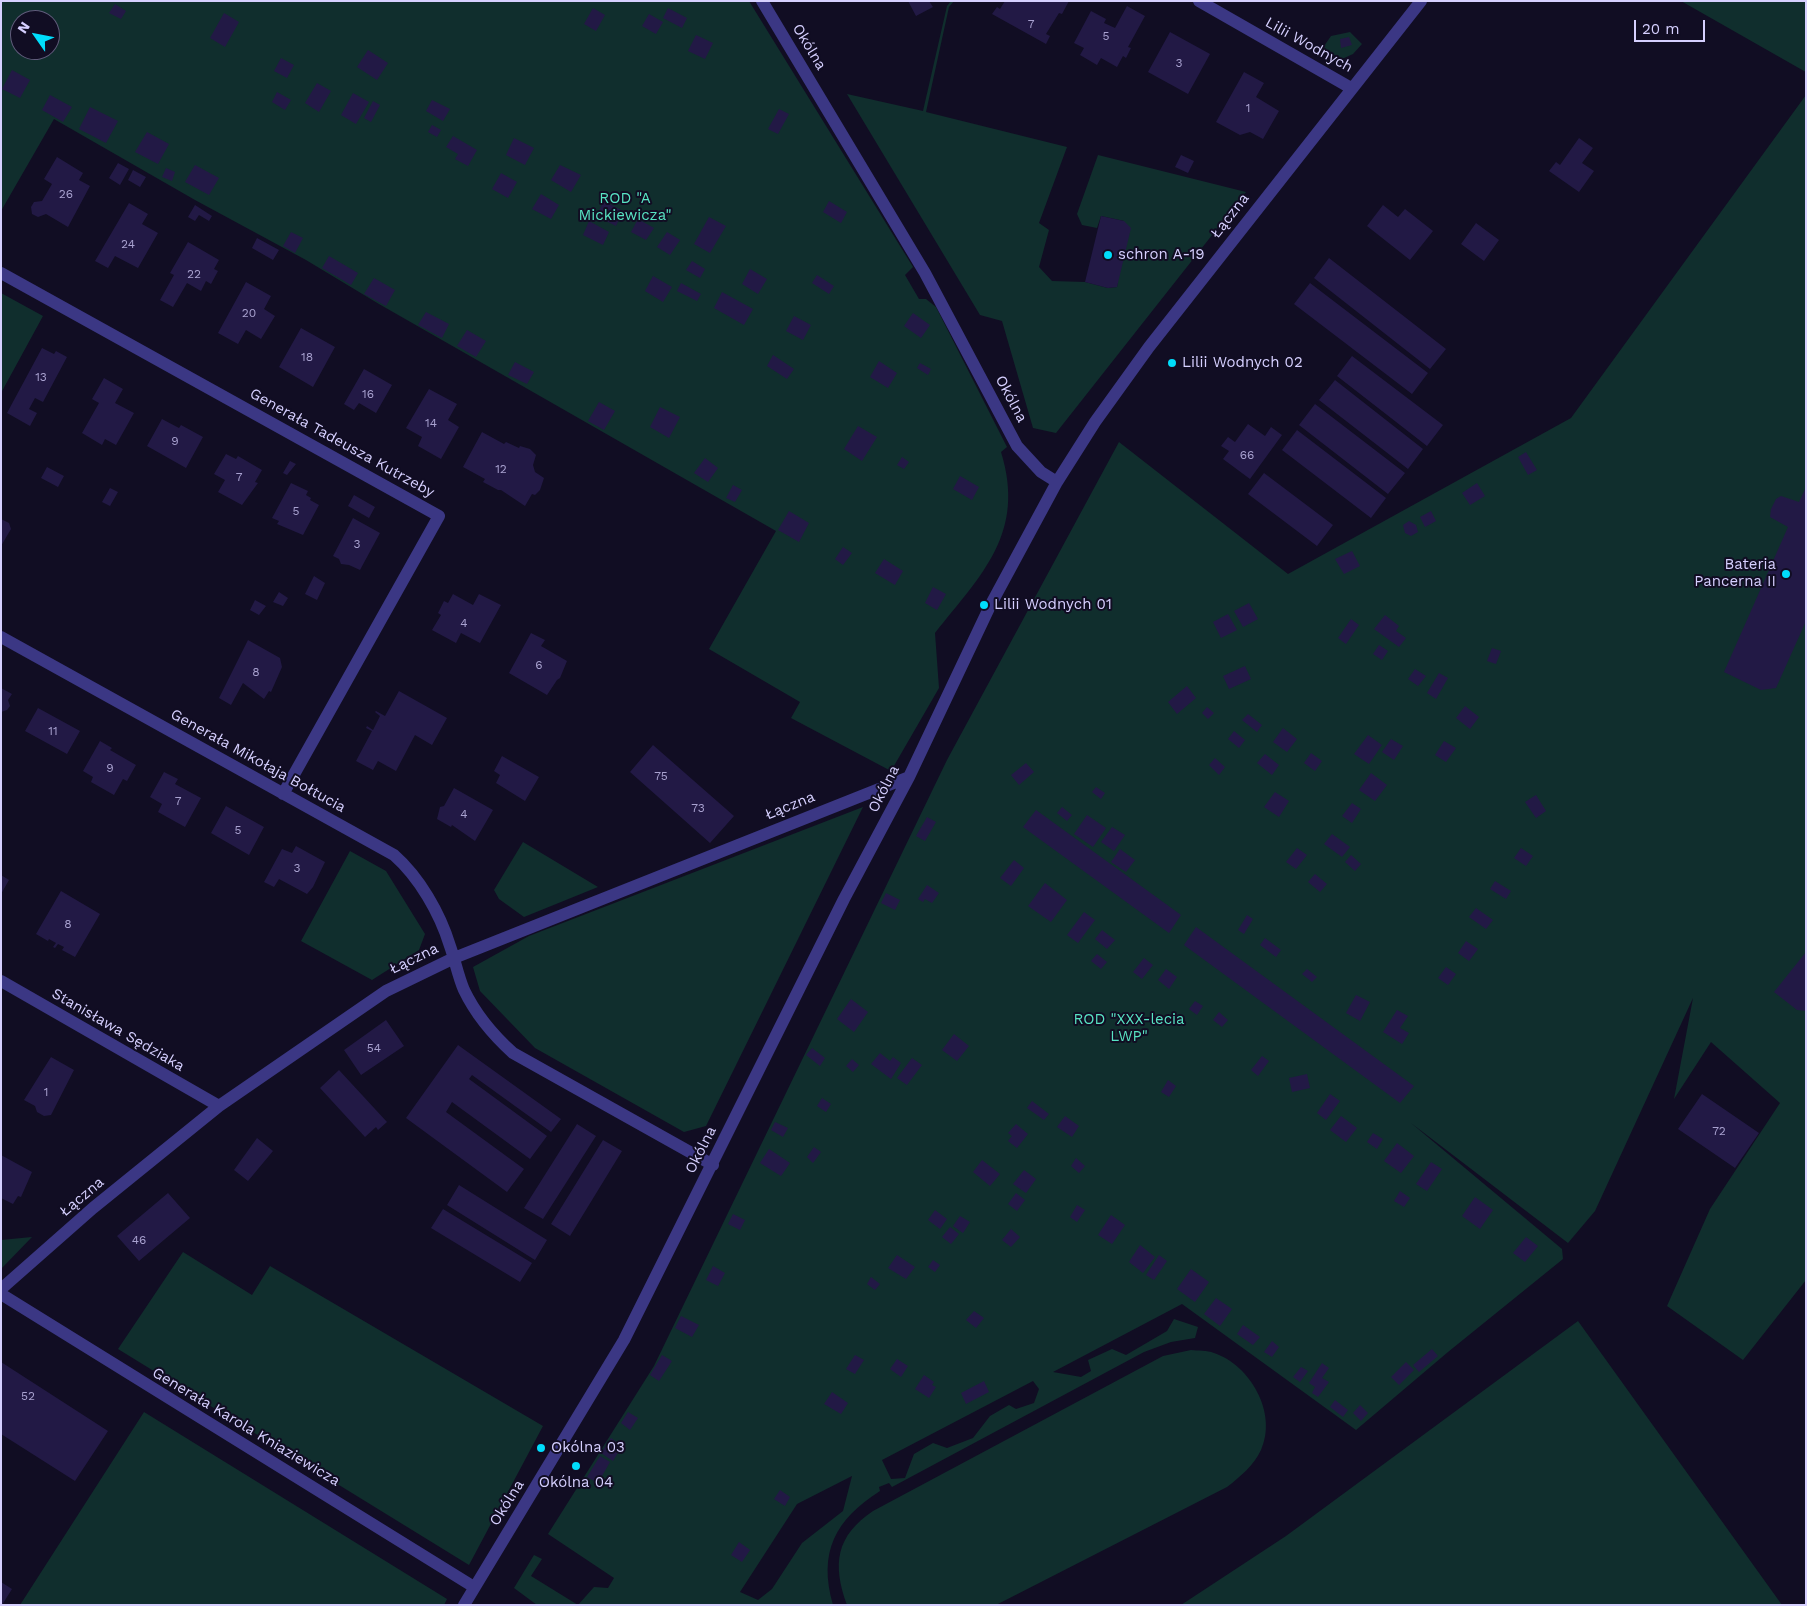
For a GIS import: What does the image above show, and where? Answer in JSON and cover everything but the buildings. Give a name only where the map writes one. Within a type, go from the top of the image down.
[{"type":"street","name":"Okólna","points":[[464,1605],[624,1340],[844,899],[909,777],[990,606],[1057,482],[1041,472],[1017,446],[926,273],[762,1]]},
{"type":"street","name":"Lilii Wodnych","points":[[1199,1],[1351,88]]},
{"type":"street","name":"Łączna","points":[[1057,482],[1095,422],[1149,347],[1421,1]]},
{"type":"street","name":"Generała Tadeusza Kutrzeby","points":[[1,273],[440,516],[283,794]]},
{"type":"street","name":"Generała Mikołaja Bołtucia","points":[[1,637],[380,847],[404,864],[414,874],[443,928],[463,989],[477,1013],[494,1035],[513,1053],[712,1165]]},
{"type":"street","name":"Łączna","points":[[1,1289],[93,1208],[219,1106],[386,991],[454,958],[909,777]]},
{"type":"street","name":"Stanisława Sędziaka","points":[[1,981],[219,1106]]},
{"type":"street","name":"Generała Karola Kniaziewicza","points":[[1,1294],[474,1587]]},
{"type":"green space","name":"ROD \"A Mickiewicza\"","points":[[1,1],[749,1],[913,267],[905,275],[919,299],[926,299],[936,307],[1007,447],[1001,452],[1007,481],[1008,506],[1003,529],[995,551],[983,571],[935,633],[939,688],[891,771],[791,718],[800,702],[709,649],[776,531],[379,304],[306,260],[195,200],[54,119],[1,211]]},
{"type":"green space","points":[[951,1],[954,1],[949,7],[926,112],[1067,147],[1039,223],[1049,230],[1039,267],[1052,281],[1085,282],[1108,288],[1117,287],[1124,221],[1101,216],[1097,228],[1082,225],[1077,214],[1098,155],[1246,192],[1056,433],[1033,428],[1002,321],[980,315],[847,94],[923,111],[947,6]]},
{"type":"green space","points":[[1681,1],[1806,1],[1806,72],[1804,71]]},
{"type":"green space","points":[[1350,32],[1362,44],[1353,54],[1342,59],[1322,49],[1331,36]]},
{"type":"green space","name":"ROD \"XXX-lecia LWP\"","points":[[1806,95],[1806,1280],[1743,1360],[1667,1306],[1710,1209],[1780,1103],[1711,1042],[1674,1099],[1693,998],[1595,1211],[1568,1243],[1411,1123],[1562,1249],[1563,1259],[1448,1352],[1356,1430],[1182,1304],[1053,1372],[1081,1377],[1091,1371],[1088,1360],[1112,1349],[1126,1355],[1167,1331],[1174,1319],[1198,1327],[1195,1338],[1171,1342],[1144,1352],[892,1487],[889,1483],[879,1487],[880,1491],[864,1502],[852,1514],[841,1526],[834,1539],[829,1553],[828,1569],[833,1605],[578,1605],[594,1587],[608,1588],[614,1578],[548,1534],[654,1366],[947,760],[1119,442],[1288,574],[1571,418]],"holes":[[[1033,1381],[1039,1389],[1034,1403],[1016,1409],[1009,1405],[990,1416],[973,1438],[947,1448],[933,1443],[914,1454],[905,1478],[891,1479],[882,1460]],[[852,1476],[843,1511],[802,1543],[772,1589],[758,1600],[740,1592],[797,1504]]]},
{"type":"green space","points":[[1,293],[43,316],[1,393]]},
{"type":"green space","points":[[863,807],[706,1126],[684,1132],[535,1048],[480,991],[473,967],[529,936]]},
{"type":"green space","points":[[523,842],[598,887],[524,917],[499,899],[494,890]]},
{"type":"green space","points":[[350,851],[386,871],[425,934],[419,950],[372,980],[301,941]]},
{"type":"green space","points":[[32,1237],[1,1269],[1,1240]]},
{"type":"green space","points":[[183,1252],[252,1295],[270,1266],[543,1426],[469,1565],[118,1349]]},
{"type":"green space","points":[[1578,1321],[1782,1605],[1181,1605],[1286,1536]]},
{"type":"green space","points":[[1191,1350],[1214,1353],[1227,1359],[1239,1368],[1249,1379],[1263,1406],[1266,1421],[1265,1436],[1261,1450],[1251,1466],[1227,1487],[996,1605],[847,1605],[840,1577],[840,1552],[851,1530],[873,1511],[1163,1356]]},
{"type":"green space","points":[[144,1412],[447,1599],[444,1605],[20,1605]]},
{"type":"green space","points":[[534,1555],[542,1559],[531,1576],[578,1605],[537,1605],[514,1588]]},
{"type":"place","name":"schron A-19","points":[[1108,255]]},
{"type":"place","name":"Lilii Wodnych 02","points":[[1172,363]]},
{"type":"place","name":"Bateria Pancerna II","points":[[1786,574]]},
{"type":"place","name":"Lilii Wodnych 01","points":[[984,605]]},
{"type":"place","name":"Okólna 03","points":[[541,1448]]},
{"type":"place","name":"Okólna 04","points":[[576,1466]]}]
